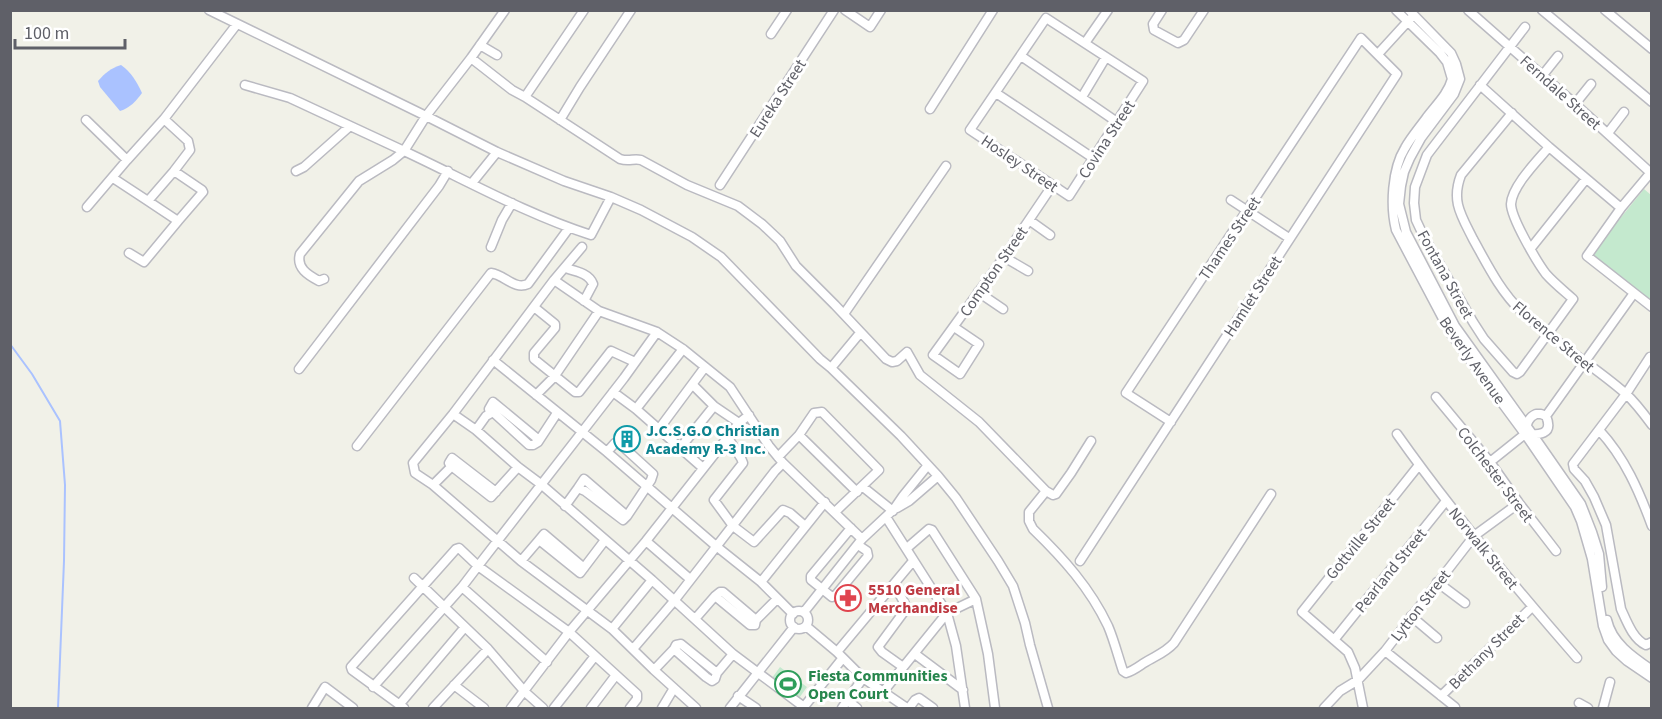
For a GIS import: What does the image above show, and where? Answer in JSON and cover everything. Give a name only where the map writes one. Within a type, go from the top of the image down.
[{"type":"street","points":[[209,10],[497,152],[564,181],[641,210],[692,237],[721,256],[820,359],[928,465],[956,498],[1013,586],[1048,708]]},
{"type":"street","points":[[324,279],[319,281],[301,268],[298,259],[300,254],[359,181],[404,151],[426,116],[505,10]]},
{"type":"street","points":[[525,97],[584,10]]},
{"type":"street","points":[[560,120],[579,87],[631,10]]},
{"type":"street","points":[[771,34],[787,10]]},
{"type":"street","name":"Eureka Street","points":[[720,185],[834,10]]},
{"type":"street","points":[[845,10],[870,27],[881,10]]},
{"type":"street","points":[[930,109],[993,10]]},
{"type":"street","points":[[1084,43],[1108,10]]},
{"type":"street","points":[[1162,10],[1153,24],[1154,30],[1178,43],[1184,40],[1204,10]]},
{"type":"street","name":"Beverly Avenue","points":[[1396,10],[1440,53],[1447,62],[1452,79],[1447,92],[1399,159],[1393,198],[1396,230],[1451,334],[1581,504],[1599,554],[1608,624],[1613,636],[1631,656],[1652,670]]},
{"type":"street","name":"Ferndale Street","points":[[1468,10],[1651,173]]},
{"type":"street","points":[[1605,10],[1652,49]]},
{"type":"street","points":[[1546,12],[1652,102]]},
{"type":"street","points":[[1378,54],[1407,22],[1411,13]]},
{"type":"street","name":"Beverly Avenue","points":[[1411,13],[1451,53],[1460,79],[1454,94],[1421,138],[1404,172],[1399,204],[1406,232],[1455,326],[1528,432],[1575,507],[1592,559],[1603,626],[1608,640],[1627,661],[1652,678]]},
{"type":"street","points":[[1082,97],[1106,57],[1046,18],[996,93],[1093,158]]},
{"type":"street","points":[[87,207],[164,119],[237,24]]},
{"type":"street","points":[[1525,27],[1480,85],[1621,208]]},
{"type":"street","name":"Hamlet Street","points":[[1080,561],[1397,75],[1361,38]]},
{"type":"street","name":"Thames Street","points":[[1171,422],[1126,393],[1361,38]]},
{"type":"street","points":[[480,45],[497,55]]},
{"type":"street","points":[[1021,56],[1117,122]]},
{"type":"street","points":[[1542,76],[1558,56]]},
{"type":"street","name":"Covina Street","points":[[1069,196],[1143,81],[1106,57]]},
{"type":"street","points":[[471,58],[506,86],[620,159],[641,160],[687,185],[738,206],[762,224],[780,241],[796,266],[886,359],[892,362],[897,361],[907,352],[920,375],[979,422],[1046,491],[1053,495],[1056,494],[1091,441]]},
{"type":"street","points":[[1575,104],[1591,84]]},
{"type":"street","points":[[245,85],[290,99],[448,171],[512,203],[591,235],[611,197]]},
{"type":"street","name":"Fontana Street","points":[[1480,85],[1426,156],[1414,187],[1416,220],[1484,339],[1517,374],[1573,299],[1554,283],[1531,248]]},
{"type":"street","name":"Hosley Street","points":[[996,93],[970,130],[1069,196]]},
{"type":"street","points":[[1608,133],[1624,112]]},
{"type":"street","name":"Florence Street","points":[[1512,113],[1461,175],[1456,197],[1459,212],[1498,282],[1520,310],[1548,335],[1626,394],[1652,425]]},
{"type":"street","points":[[148,201],[190,150],[190,145],[185,138],[164,119]]},
{"type":"street","points":[[86,120],[127,160]]},
{"type":"street","points":[[296,171],[304,168],[349,127]]},
{"type":"street","points":[[1549,147],[1515,190],[1511,203],[1517,224],[1531,248],[1586,179]]},
{"type":"street","points":[[472,183],[497,152]]},
{"type":"street","points":[[844,314],[946,166]]},
{"type":"street","points":[[129,253],[144,262],[203,192],[174,171]]},
{"type":"street","points":[[299,369],[439,186],[448,171]]},
{"type":"street","points":[[1651,173],[1621,208],[1587,256],[1652,307]]},
{"type":"street","points":[[113,178],[178,221]]},
{"type":"street","name":"Compton Street","points":[[954,327],[979,344],[960,374],[933,355],[1052,186]]},
{"type":"street","points":[[1231,200],[1289,238]]},
{"type":"street","points":[[491,247],[512,203]]},
{"type":"street","points":[[1029,220],[1050,235]]},
{"type":"street","points":[[357,447],[490,273],[495,273],[517,286],[528,284],[569,228]]},
{"type":"street","points":[[582,247],[413,463],[415,473],[521,561],[612,629],[696,708]]},
{"type":"street","points":[[1004,257],[1028,271]]},
{"type":"street","points":[[565,268],[591,279],[593,284],[584,301]]},
{"type":"street","points":[[554,280],[599,311],[657,332],[683,349],[730,387],[769,446],[850,528],[867,551],[868,556],[835,597],[832,597],[811,580],[812,576],[850,528]]},
{"type":"street","points":[[978,292],[1003,309]]},
{"type":"street","points":[[1490,462],[1528,432],[1543,434],[1546,431],[1548,426],[1546,416],[1634,293]]},
{"type":"street","points":[[534,307],[555,324],[555,328],[534,353],[534,358],[554,377],[577,393],[611,351],[635,362]]},
{"type":"street","points":[[536,395],[554,377],[599,311]]},
{"type":"street","points":[[373,687],[462,587],[498,542],[657,332]]},
{"type":"street","points":[[831,368],[861,333]]},
{"type":"street","points":[[636,409],[683,349]]},
{"type":"street","points":[[1649,644],[1640,642],[1624,615],[1606,525],[1585,481],[1574,469],[1573,464],[1651,358]]},
{"type":"street","points":[[494,360],[761,582],[793,614]]},
{"type":"street","points":[[659,429],[705,367]]},
{"type":"street","points":[[693,385],[714,406],[739,423]]},
{"type":"street","points":[[613,392],[636,409],[703,468]]},
{"type":"street","name":"Colchester Street","points":[[1436,397],[1490,462],[1518,503],[1556,551]]},
{"type":"street","points":[[681,447],[714,406]]},
{"type":"street","points":[[633,649],[733,526],[775,471],[814,413],[822,411],[879,470],[835,512]]},
{"type":"street","points":[[476,430],[493,412],[529,445],[533,445],[557,413]]},
{"type":"street","points":[[453,414],[476,430],[542,485],[733,654],[804,708],[839,655],[913,561]]},
{"type":"street","points":[[1528,432],[1527,422],[1532,416],[1541,414],[1546,416]]},
{"type":"street","points":[[511,708],[739,423],[749,415]]},
{"type":"street","points":[[1599,430],[1627,468],[1652,526]]},
{"type":"street","name":"Norwalk Street","points":[[1397,434],[1474,536],[1577,658]]},
{"type":"street","points":[[799,435],[860,490],[891,512],[913,561],[947,613],[956,646],[965,708]]},
{"type":"street","points":[[728,438],[743,463],[714,500],[733,526],[754,542],[783,510],[805,526]]},
{"type":"street","points":[[565,506],[578,488],[623,520],[627,516],[653,474],[619,443],[615,443],[607,452]]},
{"type":"street","points":[[804,612],[860,542],[891,512],[928,465]]},
{"type":"street","name":"Gottville Street","points":[[1334,640],[1302,612],[1419,465]]},
{"type":"street","points":[[433,486],[451,467],[491,497],[518,467]]},
{"type":"street","points":[[891,512],[909,501],[938,476]]},
{"type":"street","points":[[1046,491],[1029,513],[1029,521],[1033,529],[1079,578],[1094,600],[1108,627],[1123,671],[1126,673],[1161,654],[1174,643],[1271,494]]},
{"type":"street","name":"Pearland Street","points":[[1334,640],[1446,501]]},
{"type":"street","points":[[761,582],[825,502]]},
{"type":"street","name":"Lytton Street","points":[[1324,708],[1340,691],[1358,680],[1385,651],[1474,536],[1518,503]]},
{"type":"street","points":[[907,548],[928,530],[933,530],[976,599],[988,654],[995,708]]},
{"type":"street","points":[[521,561],[544,534],[580,573],[605,540]]},
{"type":"street","points":[[646,541],[690,579]]},
{"type":"street","points":[[465,627],[401,706],[373,687],[351,668],[459,548],[478,566],[569,633],[637,694],[637,699],[630,708]]},
{"type":"street","points":[[414,578],[488,649],[525,692],[543,708]]},
{"type":"street","points":[[612,629],[652,580]]},
{"type":"street","points":[[1437,582],[1465,603]]},
{"type":"street","points":[[894,584],[906,609],[878,647],[903,667]]},
{"type":"street","points":[[462,587],[547,662]]},
{"type":"street","points":[[695,619],[720,592],[723,592],[756,620],[777,598]]},
{"type":"street","points":[[883,693],[947,613],[976,599]]},
{"type":"street","name":"Bethany Street","points":[[1441,696],[1532,607]]},
{"type":"street","points":[[794,627],[790,619],[798,611],[804,612],[808,618],[806,626]]},
{"type":"street","points":[[1411,616],[1437,638]]},
{"type":"street","points":[[806,626],[863,678],[883,693],[908,708],[919,698],[933,708]]},
{"type":"street","points":[[794,627],[806,626]]},
{"type":"street","points":[[730,708],[794,627]]},
{"type":"street","points":[[1334,640],[1353,658],[1363,708]]},
{"type":"street","points":[[433,708],[488,649]]},
{"type":"street","points":[[654,670],[674,649],[711,680],[715,679],[717,673],[733,654]]},
{"type":"street","points":[[1385,651],[1455,707]]},
{"type":"street","points":[[915,654],[963,690]]},
{"type":"street","points":[[554,708],[595,656]]},
{"type":"street","points":[[591,708],[616,675]]},
{"type":"street","points":[[857,708],[845,705],[863,678]]},
{"type":"street","points":[[1603,708],[1610,682]]},
{"type":"street","points":[[454,685],[477,706]]},
{"type":"street","points":[[312,708],[325,687],[353,708]]},
{"type":"street","points":[[662,708],[674,688]]},
{"type":"street","points":[[738,696],[756,708]]},
{"type":"street","points":[[1580,703],[1588,708]]},
{"type":"green space","points":[[1644,189],[1651,195],[1651,306],[1589,257]]},
{"type":"green space","name":"Fiesta Communities Open Court","points":[[780,667],[807,687],[797,701],[769,682]]},
{"type":"water","points":[[121,65],[128,71],[142,93],[132,104],[120,111],[100,87],[98,81],[108,71]]},
{"type":"waterway","points":[[10,344],[32,374],[60,421],[65,485],[58,708]]},
{"type":"place","name":"J.C.S.G.O Christian Academy R-3 Inc.","points":[[627,439]]},
{"type":"place","name":"5510 General Merchandise","points":[[848,598]]},
{"type":"place","name":"Fiesta Communities Open Court","points":[[788,684]]}]
